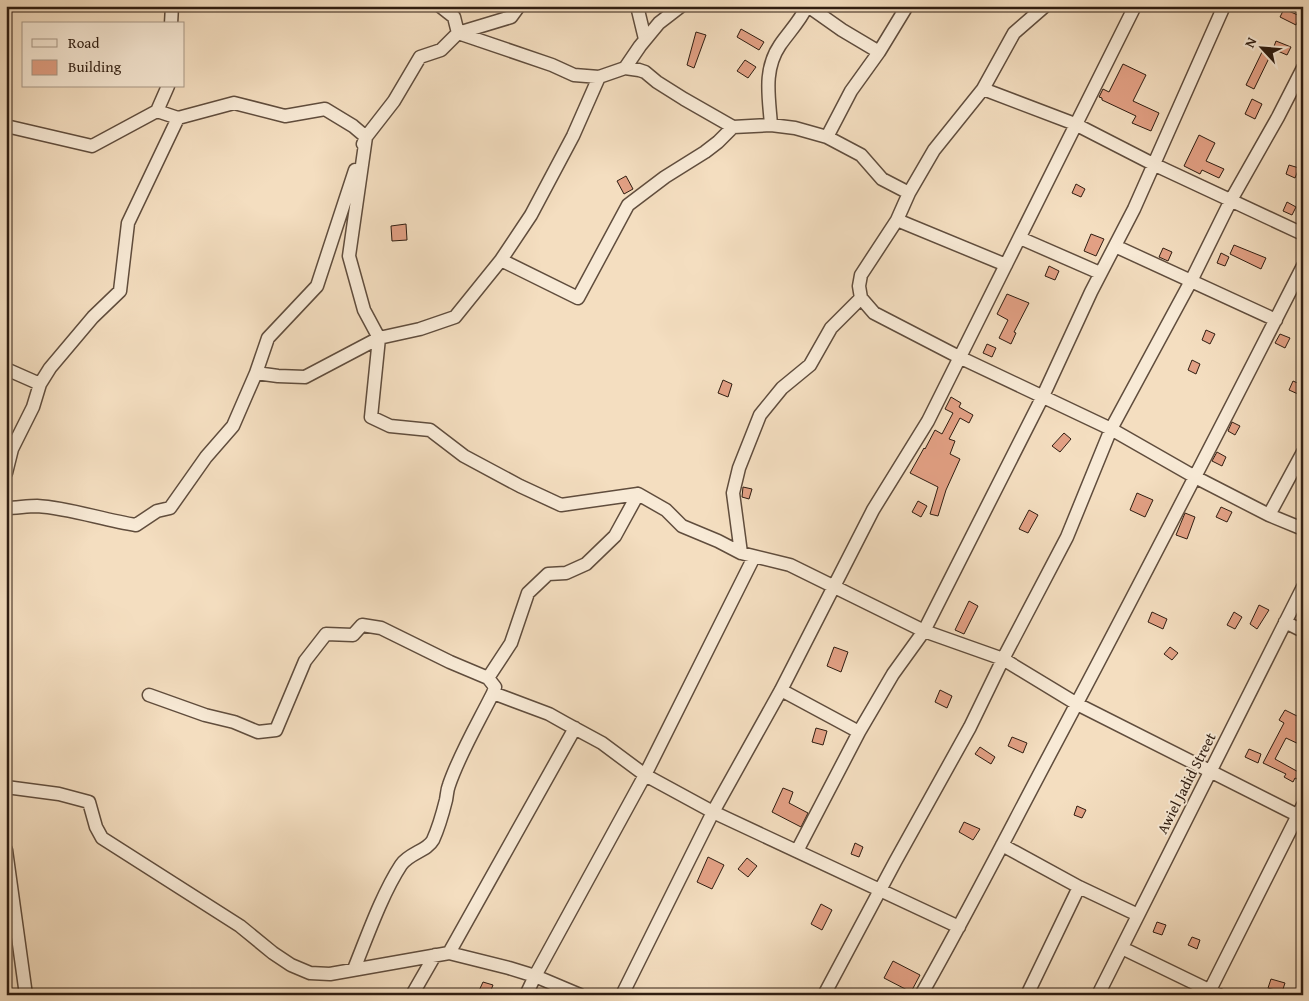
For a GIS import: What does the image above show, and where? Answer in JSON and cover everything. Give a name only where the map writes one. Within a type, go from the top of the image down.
[{"type":"street","points":[[171,22],[172,6]]},
{"type":"street","points":[[440,6],[454,17],[458,33]]},
{"type":"street","points":[[6,508],[37,506],[73,512],[111,522],[136,525],[158,511],[170,508],[206,457],[233,426],[256,373],[268,338],[317,286],[366,137],[394,101],[420,57],[441,50],[458,33],[511,17],[519,6]]},
{"type":"street","points":[[637,6],[645,39]]},
{"type":"street","points":[[625,68],[659,22],[681,6]]},
{"type":"street","points":[[771,125],[769,69],[779,46],[808,6],[842,30],[879,52]]},
{"type":"street","points":[[827,136],[851,91],[879,52],[907,6]]},
{"type":"street","points":[[1045,6],[1014,33],[983,89],[934,150],[909,193],[897,220],[861,275],[859,286],[861,298],[874,313],[960,357],[1111,429],[1196,477],[1303,529]]},
{"type":"street","points":[[622,995],[713,812],[781,690],[873,510],[928,421],[1135,6]]},
{"type":"street","points":[[797,851],[859,732],[893,674],[924,631],[1043,396],[1100,273],[1134,209],[1224,6]]},
{"type":"street","points":[[458,33],[552,65],[574,75],[599,77],[625,68],[645,72],[684,99],[733,127],[771,125],[795,128],[827,136],[860,155],[882,179],[909,193]]},
{"type":"street","points":[[824,995],[970,727],[1003,659],[1067,537],[1111,429],[1192,280],[1231,200],[1278,117],[1303,68]]},
{"type":"street","points":[[256,373],[305,377],[379,338],[420,329],[455,317],[501,260],[531,215],[573,136],[599,77]]},
{"type":"street","points":[[6,126],[92,146],[157,112],[167,88]]},
{"type":"street","points":[[983,89],[1075,124],[1153,164],[1303,234]]},
{"type":"street","points":[[157,112],[178,118],[234,103],[285,116],[325,109],[353,126],[366,137]]},
{"type":"street","points":[[6,473],[12,449],[33,407],[40,384],[50,368],[93,317],[120,291],[128,223],[178,118]]},
{"type":"street","points":[[501,260],[578,298],[628,205],[665,177],[705,152],[733,127]]},
{"type":"street","points":[[366,137],[349,256],[364,310],[379,338],[371,417],[390,426],[430,430],[464,456],[520,486],[561,504],[638,494],[666,510],[682,526],[741,553],[790,565],[924,631],[1003,659],[1076,704],[1211,772],[1301,813],[1215,992],[1122,948]]},
{"type":"street","points":[[897,220],[1006,265]]},
{"type":"street","points":[[1020,238],[1100,273]]},
{"type":"street","points":[[1115,246],[1276,320]]},
{"type":"street","points":[[921,995],[959,927],[1196,477],[1303,266]]},
{"type":"street","points":[[741,553],[733,493],[739,468],[760,415],[782,388],[810,365],[831,328],[861,298]]},
{"type":"street","points":[[6,369],[40,384]]},
{"type":"street","points":[[1269,514],[1303,452]]},
{"type":"street","points":[[488,678],[511,643],[528,593],[548,574],[566,574],[586,564],[615,536],[638,494]]},
{"type":"street","points":[[526,995],[645,775],[754,557]]},
{"type":"street","name":"Awiel Jadid Street","points":[[1098,995],[1303,587]]},
{"type":"street","points":[[1286,622],[1303,631]]},
{"type":"street","points":[[149,695],[204,715],[234,722],[258,732],[276,730],[305,661],[326,634],[353,635],[362,625],[381,628],[450,662],[488,678],[495,687],[473,735],[460,756],[448,788],[446,801],[432,842],[407,857],[400,867],[383,901],[354,969]]},
{"type":"street","points":[[781,690],[859,732]]},
{"type":"street","points":[[493,692],[549,714],[575,728],[602,743],[645,775],[713,812],[959,927]]},
{"type":"street","points":[[449,953],[575,728]]},
{"type":"street","points":[[6,787],[59,794],[89,802],[96,827],[102,838],[240,926],[280,957],[310,973],[330,974],[449,953],[535,976],[580,995]]},
{"type":"street","points":[[1002,845],[1079,887],[1138,915]]},
{"type":"street","points":[[6,850],[26,995]]},
{"type":"street","points":[[1027,995],[1079,887]]},
{"type":"street","points":[[412,995],[435,955]]},
{"type":"building","points":[[1284,9],[1300,16],[1296,25],[1280,17]]},
{"type":"building","points":[[741,29],[764,42],[759,50],[737,37]]},
{"type":"building","points":[[696,32],[706,35],[694,68],[687,65]]},
{"type":"building","points":[[1276,41],[1291,47],[1287,55],[1273,49]]},
{"type":"building","points":[[1263,50],[1271,54],[1254,89],[1246,85]]},
{"type":"building","points":[[745,60],[756,67],[748,78],[737,71]]},
{"type":"building","points":[[1123,64],[1146,75],[1133,101],[1159,113],[1151,131],[1132,123],[1136,116],[1099,97],[1103,89],[1109,92]]},
{"type":"building","points":[[1252,99],[1262,104],[1255,119],[1245,114]]},
{"type":"building","points":[[1199,135],[1215,143],[1206,161],[1224,169],[1219,178],[1202,170],[1200,174],[1184,166]]},
{"type":"building","points":[[1289,165],[1299,168],[1295,178],[1286,174]]},
{"type":"building","points":[[626,176],[633,189],[624,194],[617,181]]},
{"type":"building","points":[[1076,184],[1085,189],[1081,197],[1072,193]]},
{"type":"building","points":[[1287,202],[1296,207],[1292,215],[1283,211]]},
{"type":"building","points":[[406,224],[407,240],[392,241],[391,226]]},
{"type":"building","points":[[1091,234],[1104,239],[1096,256],[1084,251]]},
{"type":"building","points":[[1234,245],[1266,258],[1261,269],[1230,254]]},
{"type":"building","points":[[1163,248],[1172,252],[1168,261],[1159,257]]},
{"type":"building","points":[[1221,253],[1229,257],[1225,266],[1217,263]]},
{"type":"building","points":[[1049,266],[1059,271],[1055,280],[1045,276]]},
{"type":"building","points":[[1007,294],[1029,303],[1014,332],[1016,333],[1011,344],[999,338],[1008,320],[997,314]]},
{"type":"building","points":[[1206,330],[1215,334],[1210,344],[1202,340]]},
{"type":"building","points":[[1280,334],[1290,338],[1285,348],[1275,343]]},
{"type":"building","points":[[987,344],[996,348],[992,357],[983,353]]},
{"type":"building","points":[[1192,360],[1200,364],[1196,374],[1188,370]]},
{"type":"building","points":[[723,380],[732,384],[728,397],[718,393]]},
{"type":"building","points":[[1293,381],[1302,385],[1298,394],[1289,390]]},
{"type":"building","points":[[951,397],[961,403],[959,407],[973,415],[969,423],[960,418],[949,439],[955,441],[950,454],[960,459],[946,490],[938,516],[930,514],[938,487],[910,473],[935,430],[942,434],[953,413],[945,409]]},
{"type":"building","points":[[1232,422],[1240,426],[1235,435],[1228,431]]},
{"type":"building","points":[[1064,433],[1071,439],[1060,452],[1052,446]]},
{"type":"building","points":[[1217,452],[1226,457],[1222,466],[1212,461]]},
{"type":"building","points":[[743,487],[752,489],[749,499],[742,497]]},
{"type":"building","points":[[1137,493],[1153,500],[1145,517],[1130,510]]},
{"type":"building","points":[[918,501],[927,506],[921,517],[912,512]]},
{"type":"building","points":[[1221,507],[1232,512],[1227,522],[1216,517]]},
{"type":"building","points":[[1029,510],[1038,515],[1028,533],[1019,529]]},
{"type":"building","points":[[1185,513],[1195,517],[1187,539],[1176,535]]},
{"type":"building","points":[[969,601],[978,606],[964,634],[955,630]]},
{"type":"building","points":[[1259,605],[1269,610],[1257,629],[1250,624]]},
{"type":"building","points":[[1152,612],[1167,619],[1163,629],[1148,622]]},
{"type":"building","points":[[1234,612],[1242,617],[1235,629],[1227,625]]},
{"type":"building","points":[[834,647],[848,652],[841,672],[827,666]]},
{"type":"building","points":[[1170,647],[1178,653],[1172,660],[1164,654]]},
{"type":"building","points":[[940,690],[952,696],[947,708],[935,702]]},
{"type":"building","points":[[1285,710],[1303,719],[1303,746],[1286,738],[1275,759],[1302,774],[1299,780],[1295,778],[1293,782],[1284,777],[1286,774],[1263,763],[1284,723],[1279,720]]},
{"type":"building","points":[[816,728],[827,731],[823,745],[812,742]]},
{"type":"building","points":[[1012,737],[1027,743],[1023,753],[1008,746]]},
{"type":"building","points":[[980,747],[995,757],[991,764],[975,754]]},
{"type":"building","points":[[1249,749],[1261,754],[1258,763],[1245,757]]},
{"type":"building","points":[[783,788],[793,792],[789,803],[808,813],[801,827],[772,812]]},
{"type":"building","points":[[1077,806],[1086,810],[1082,818],[1074,815]]},
{"type":"building","points":[[964,822],[980,829],[973,840],[959,832]]},
{"type":"building","points":[[855,843],[863,847],[859,857],[851,854]]},
{"type":"building","points":[[708,857],[724,865],[712,889],[697,882]]},
{"type":"building","points":[[747,858],[757,866],[748,877],[738,869]]},
{"type":"building","points":[[821,904],[832,910],[822,930],[811,924]]},
{"type":"building","points":[[1157,922],[1166,925],[1162,935],[1153,932]]},
{"type":"building","points":[[1192,937],[1200,940],[1197,949],[1188,945]]},
{"type":"building","points":[[893,961],[920,975],[911,992],[884,978]]},
{"type":"building","points":[[1271,979],[1285,983],[1282,992],[1268,988]]},
{"type":"building","points":[[483,982],[493,985],[489,995],[477,995]]}]
